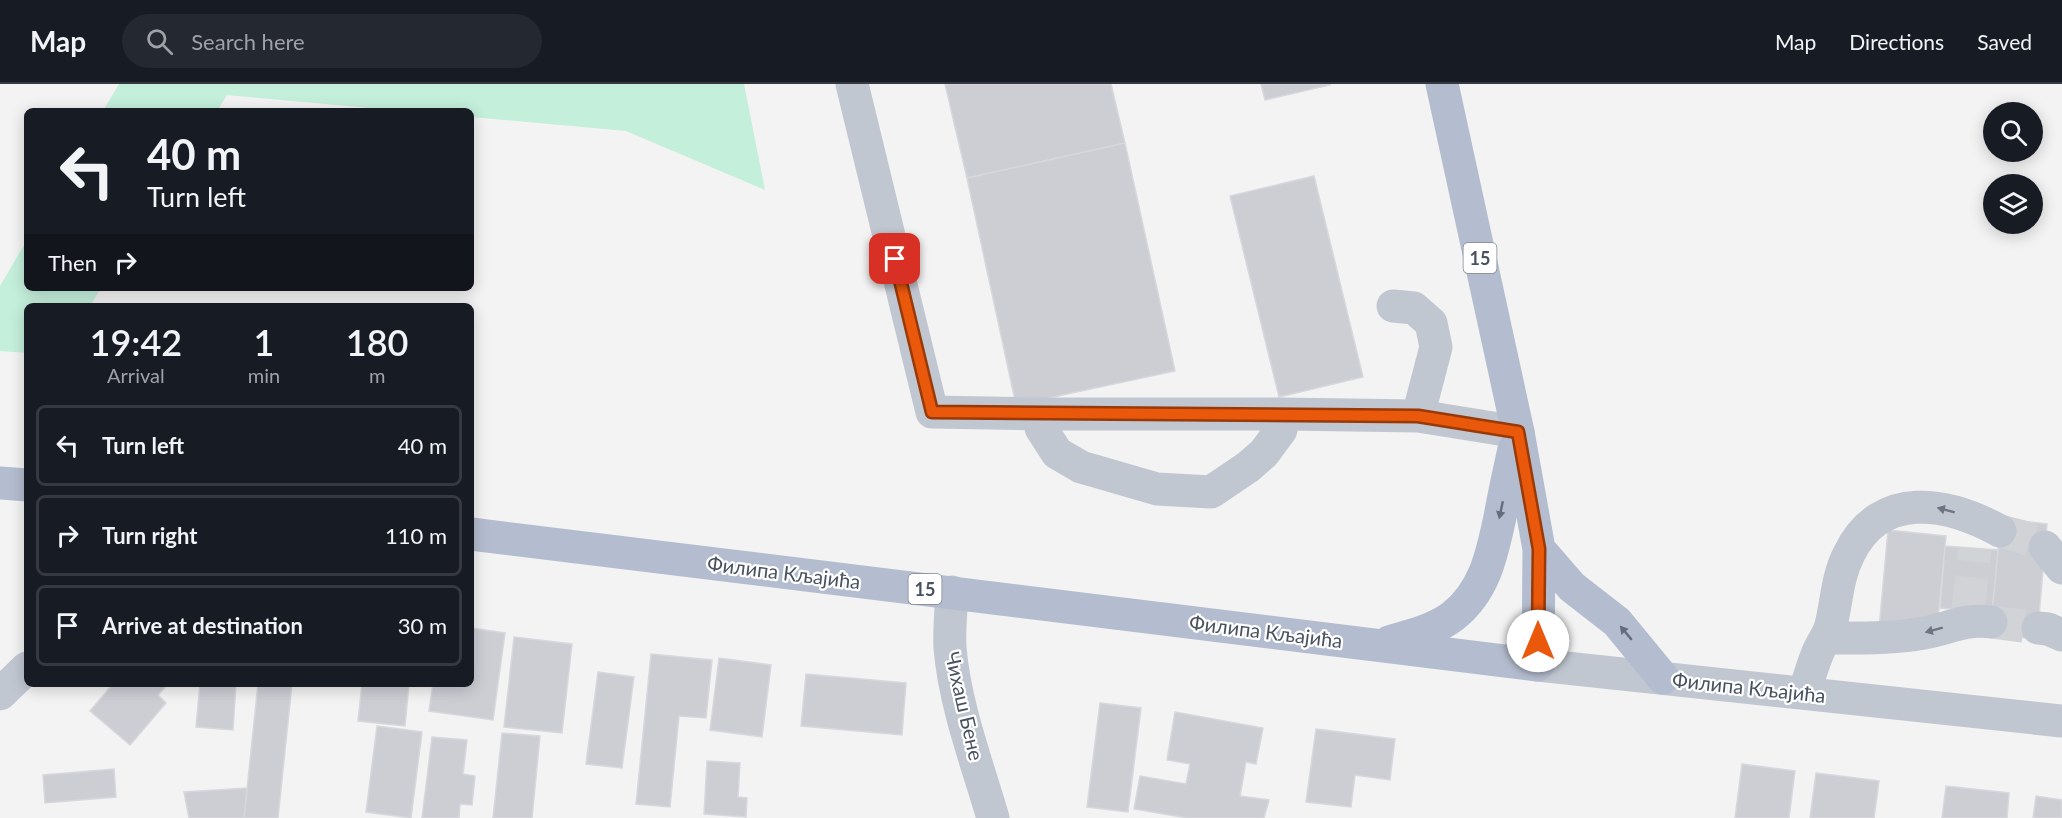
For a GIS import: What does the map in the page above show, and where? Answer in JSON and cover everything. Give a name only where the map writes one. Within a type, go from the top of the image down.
[{"type":"main road","name":"15","points":[[1442,84],[1518,432],[1539,549],[1538,664]]},
{"type":"main road","points":[[1379,645],[1430,630],[1453,616],[1471,598],[1483,579],[1491,558],[1518,432]]},
{"type":"main road","points":[[0,483],[24,485]]},
{"type":"main road","name":"Филипа Кљајића","points":[[474,534],[1538,664]]},
{"type":"main road","points":[[1539,549],[1572,587],[1617,622],[1663,678]]},
{"type":"street","points":[[852,84],[932,412],[1418,416],[1518,432]]},
{"type":"street","points":[[1393,306],[1413,308],[1431,323],[1436,347],[1418,416]]},
{"type":"street","points":[[1039,414],[1041,428],[1057,453],[1081,467],[1157,489],[1211,492],[1248,468],[1264,453],[1281,430],[1283,414]]},
{"type":"street","points":[[1804,693],[1819,651],[1831,627],[1841,574],[1861,533],[1872,522],[1900,509],[1932,506],[1984,533]]},
{"type":"street","name":"Чихаш Бене","points":[[951,592],[950,645],[955,679],[961,709],[993,818]]},
{"type":"street","points":[[1826,638],[1887,637],[1925,633],[1976,618]]},
{"type":"street","name":"Филипа Кљајића","points":[[1538,664],[2062,721]]},
{"type":"street","points":[[0,694],[24,671]]},
{"type":"green space","points":[[119,84],[744,84],[765,190],[626,131],[474,117],[474,108],[370,108],[227,95],[219,108],[105,108]]},
{"type":"green space","points":[[24,245],[24,291],[99,291],[92,303],[24,303],[24,353],[0,351],[0,286]]},
{"type":"building","points":[[945,84],[1111,84],[1125,143],[967,178]]},
{"type":"building","points":[[1261,84],[1330,84],[1330,85],[1265,100]]},
{"type":"building","points":[[1125,143],[1175,371],[1016,405],[967,178]]},
{"type":"building","points":[[1314,176],[1363,377],[1279,397],[1230,196]]},
{"type":"building","points":[[2001,519],[2047,524],[2037,639],[1990,634]]},
{"type":"building","points":[[1888,530],[1946,536],[1938,620],[1879,629]]},
{"type":"building","points":[[1945,546],[1998,550],[1992,613],[1940,608]]},
{"type":"building","points":[[474,628],[505,633],[493,720],[429,711],[433,687],[474,687]]},
{"type":"building","points":[[514,637],[572,644],[562,733],[504,727]]},
{"type":"building","points":[[651,654],[712,660],[706,718],[679,716],[670,807],[636,804]]},
{"type":"building","points":[[719,658],[771,665],[762,737],[710,730]]},
{"type":"building","points":[[598,672],[634,677],[622,768],[586,764]]},
{"type":"building","points":[[806,674],[906,683],[902,735],[801,726]]},
{"type":"building","points":[[110,687],[165,687],[158,695],[166,703],[130,745],[90,711]]},
{"type":"building","points":[[200,687],[236,687],[233,730],[196,727]]},
{"type":"building","points":[[258,687],[292,687],[278,818],[244,818]]},
{"type":"building","points":[[362,687],[409,687],[405,726],[358,721]]},
{"type":"building","points":[[1100,703],[1141,708],[1128,812],[1087,807]]},
{"type":"building","points":[[1175,712],[1263,728],[1256,764],[1246,762],[1240,796],[1269,800],[1264,818],[1187,818],[1134,809],[1140,776],[1186,784],[1190,764],[1167,760]]},
{"type":"building","points":[[377,726],[422,732],[411,818],[366,812]]},
{"type":"building","points":[[1316,729],[1395,739],[1390,780],[1355,775],[1351,807],[1306,802]]},
{"type":"building","points":[[502,733],[540,736],[532,818],[493,818]]},
{"type":"building","points":[[432,737],[467,740],[463,774],[475,776],[472,805],[460,804],[459,818],[422,818]]},
{"type":"building","points":[[707,761],[740,763],[738,797],[747,798],[746,817],[704,814]]},
{"type":"building","points":[[1742,764],[1795,771],[1789,818],[1735,818]]},
{"type":"building","points":[[114,769],[116,797],[45,803],[43,775]]},
{"type":"building","points":[[1816,773],[1879,781],[1874,818],[1810,818]]},
{"type":"building","points":[[1946,786],[2009,793],[2007,818],[1942,818]]},
{"type":"building","points":[[247,788],[244,818],[189,818],[184,792]]},
{"type":"building","points":[[2036,796],[2062,800],[2062,818],[2033,818]]},
{"type":"tunnel","points":[[2000,531],[2023,537],[2045,547]]},
{"type":"tunnel","points":[[1968,610],[1975,549]]},
{"type":"tunnel","points":[[1991,622],[2038,628]]},
{"type":"route","points":[[895,259],[932,412],[1418,416],[1518,432],[1539,549],[1538,641]]}]
